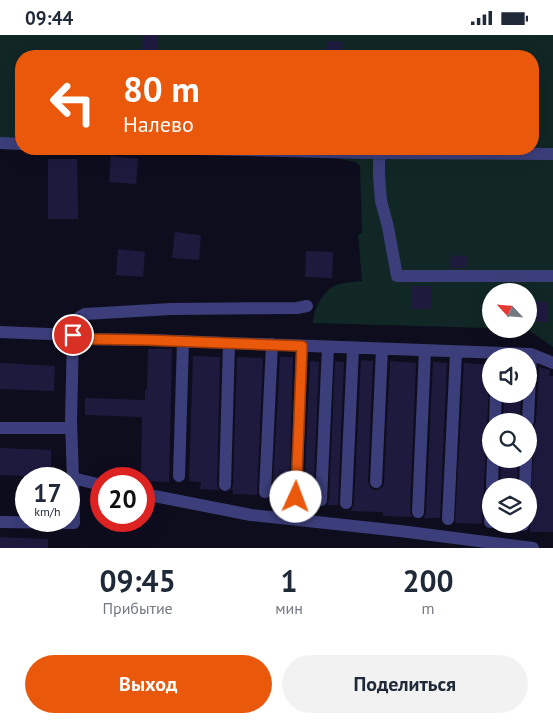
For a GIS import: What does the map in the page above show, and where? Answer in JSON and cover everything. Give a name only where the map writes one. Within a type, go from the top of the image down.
[{"type":"street","points":[[0,143],[15,144]]},
{"type":"street","points":[[379,155],[381,201],[388,227],[396,276],[553,276]]},
{"type":"street","points":[[539,155],[553,155]]},
{"type":"street","points":[[73,467],[73,335],[74,322],[78,317],[86,314],[171,309],[298,308],[307,305]]},
{"type":"street","points":[[0,332],[73,335],[87,339],[456,351],[482,353]]},
{"type":"street","points":[[179,476],[183,341]]},
{"type":"street","points":[[225,485],[229,343]]},
{"type":"street","points":[[265,491],[272,345]]},
{"type":"street","points":[[296,497],[302,346]]},
{"type":"street","points":[[321,500],[328,347]]},
{"type":"street","points":[[346,503],[353,348]]},
{"type":"street","points":[[376,482],[382,349]]},
{"type":"street","points":[[418,512],[424,351]]},
{"type":"street","points":[[448,519],[456,351]]},
{"type":"street","points":[[537,357],[553,363]]},
{"type":"street","points":[[0,428],[72,428]]},
{"type":"street","points":[[155,496],[250,515],[533,548]]},
{"type":"street","points":[[0,522],[15,522]]},
{"type":"green space","points":[[0,35],[553,35],[553,347],[538,336],[538,283],[482,283],[482,328],[313,323],[319,302],[330,289],[348,282],[362,281],[358,235],[362,233],[360,166],[355,162],[335,158],[223,155],[539,155],[539,50],[15,50],[15,149],[0,149]]},
{"type":"building","points":[[143,35],[158,35],[157,50],[142,50]]},
{"type":"building","points":[[327,41],[343,42],[342,50],[326,50]]},
{"type":"building","points":[[111,156],[138,159],[136,184],[109,182]]},
{"type":"building","points":[[48,159],[77,159],[78,219],[48,219]]},
{"type":"building","points":[[175,232],[201,235],[199,260],[172,258]]},
{"type":"building","points":[[118,249],[145,252],[143,277],[116,275]]},
{"type":"building","points":[[306,251],[333,252],[332,278],[305,277]]},
{"type":"building","points":[[451,255],[467,256],[466,268],[450,268]]},
{"type":"building","points":[[412,286],[432,286],[432,309],[412,309]]},
{"type":"building","points":[[538,301],[548,302],[547,322],[538,322]]},
{"type":"building","points":[[148,349],[172,349],[169,482],[155,481],[155,467],[141,467],[142,417],[85,415],[85,398],[145,400],[145,390],[147,390]]},
{"type":"building","points":[[193,356],[220,357],[217,485],[219,490],[200,489],[201,482],[189,481]]},
{"type":"building","points":[[237,357],[263,358],[257,495],[233,494],[233,490],[231,490],[233,485]]},
{"type":"building","points":[[280,357],[293,357],[289,501],[272,500]]},
{"type":"building","points":[[361,360],[373,361],[368,482],[371,489],[376,490],[383,487],[384,482],[390,361],[416,363],[410,512],[412,517],[383,516],[383,512],[351,511],[354,503]]},
{"type":"building","points":[[310,361],[319,362],[313,502],[303,502],[304,497]]},
{"type":"building","points":[[335,361],[344,362],[338,505],[327,505],[329,500]]},
{"type":"building","points":[[433,362],[447,363],[440,518],[424,518],[426,512]]},
{"type":"building","points":[[0,363],[55,366],[54,391],[0,389]]},
{"type":"building","points":[[464,363],[482,364],[482,403],[488,403],[488,413],[482,413],[482,468],[485,468],[484,478],[482,478],[482,524],[455,523]]},
{"type":"building","points":[[539,367],[550,370],[549,376],[553,376],[553,532],[537,532],[537,478],[532,478],[532,468],[537,468]]},
{"type":"building","points":[[504,403],[521,403],[520,413],[503,413]]},
{"type":"building","points":[[0,448],[51,450],[51,467],[15,467],[15,476],[0,475]]},
{"type":"building","points":[[501,468],[518,468],[517,478],[500,478]]},
{"type":"building","points":[[0,537],[48,539],[48,548],[0,548]]},
{"type":"route","points":[[73,335],[87,339],[302,346],[296,497]]}]
